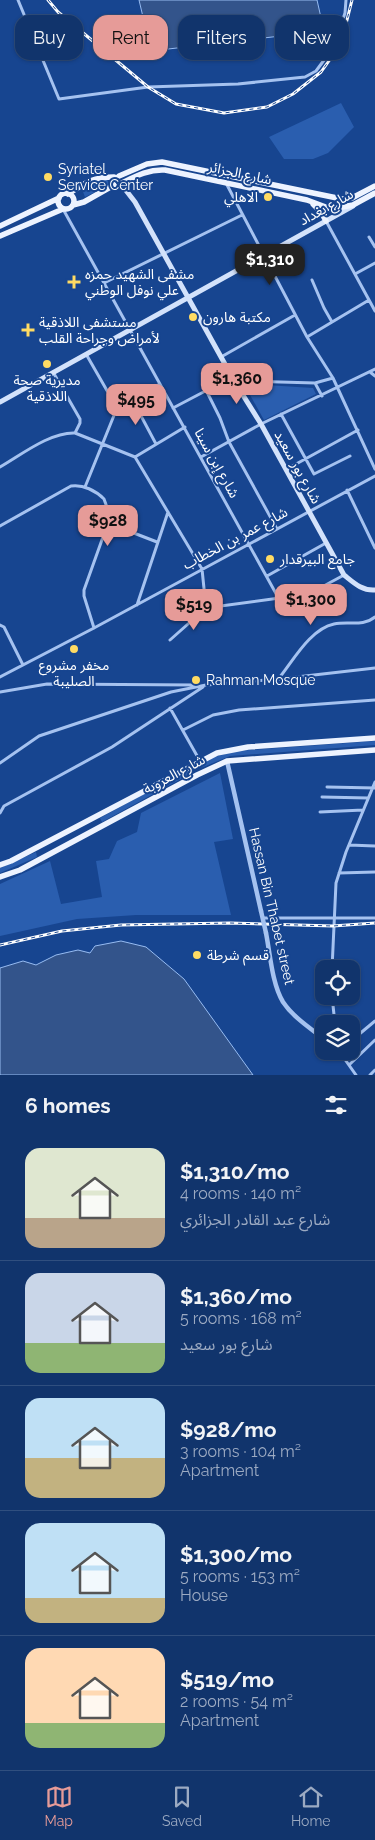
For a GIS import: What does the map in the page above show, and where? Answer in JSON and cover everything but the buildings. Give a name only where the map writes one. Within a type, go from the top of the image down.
[{"type":"main road","points":[[165,170],[166,162]]},
{"type":"main road","name":"شارع الجزائر","points":[[68,194],[92,179],[116,176],[147,164],[166,162],[337,198],[352,198]]},
{"type":"main road","name":"شارع الجزائر","points":[[73,205],[84,202],[144,172],[155,169],[307,200],[331,209],[353,206]]},
{"type":"main road","points":[[222,175],[225,183]]},
{"type":"main road","points":[[116,176],[121,178],[119,184],[112,181],[116,176]]},
{"type":"main road","name":"شارع بور سعيد","points":[[119,184],[135,202],[187,298],[261,424],[344,575],[366,591],[375,590]]},
{"type":"main road","name":"شارع بغداد","points":[[352,198],[375,186]]},
{"type":"main road","name":"شارع بغداد","points":[[0,402],[375,193]]},
{"type":"main road","points":[[0,226],[62,195],[68,194],[73,198],[73,205],[68,209],[63,208],[2,235]]},
{"type":"main road","points":[[59,198],[59,203],[63,208]]},
{"type":"main road","points":[[307,200],[318,209],[326,221]]},
{"type":"main road","name":"شارع العروبة","points":[[0,865],[217,753],[232,749],[375,738]]},
{"type":"main road","name":"شارع العروبة","points":[[0,877],[20,870],[101,828],[197,774],[227,761],[375,750]]},
{"type":"main road","points":[[192,765],[197,774]]},
{"type":"main road","points":[[96,816],[101,828]]},
{"type":"main road","points":[[38,846],[44,857]]},
{"type":"street","points":[[18,0],[59,99],[148,87],[238,84],[305,77],[316,71],[334,48],[345,13],[346,0]]},
{"type":"street","points":[[225,183],[307,337],[332,378],[375,469]]},
{"type":"street","name":"شارع إبن سينا","points":[[63,208],[279,599]]},
{"type":"street","points":[[104,283],[242,215]]},
{"type":"street","points":[[326,221],[375,311]]},
{"type":"street","points":[[0,226],[2,235]]},
{"type":"street","points":[[369,237],[375,247]]},
{"type":"street","points":[[355,274],[375,263]]},
{"type":"street","points":[[312,280],[332,322]]},
{"type":"street","points":[[307,337],[369,300]]},
{"type":"street","points":[[221,357],[295,315]]},
{"type":"street","points":[[86,354],[117,408]]},
{"type":"street","points":[[201,457],[261,424],[375,369]]},
{"type":"street","points":[[53,372],[80,419],[75,433]]},
{"type":"street","points":[[370,372],[375,376]]},
{"type":"street","points":[[174,408],[232,377]]},
{"type":"street","points":[[236,384],[248,381],[315,383],[332,378]]},
{"type":"street","points":[[315,383],[322,396]]},
{"type":"street","points":[[85,487],[117,408],[160,384]]},
{"type":"street","points":[[206,390],[220,418],[228,442],[277,529]]},
{"type":"street","points":[[132,399],[156,444]]},
{"type":"street","points":[[281,414],[314,474],[350,456]]},
{"type":"street","points":[[135,457],[184,427]]},
{"type":"street","points":[[286,469],[358,430]]},
{"type":"street","points":[[0,467],[51,438],[67,433],[75,433],[135,457],[202,569],[206,608]]},
{"type":"street","name":"شارع عمر بن الخطاب","points":[[0,677],[375,476]]},
{"type":"street","points":[[0,526],[67,488],[77,485],[85,487],[104,498],[109,513],[108,523],[84,590],[84,596],[94,628]]},
{"type":"street","points":[[347,490],[375,548]]},
{"type":"street","points":[[137,604],[168,511]]},
{"type":"street","points":[[108,523],[157,542]]},
{"type":"street","points":[[267,576],[327,542]]},
{"type":"street","points":[[170,640],[206,608],[309,594],[344,575]]},
{"type":"street","points":[[278,679],[300,650],[323,629],[333,624],[369,622],[375,616]]},
{"type":"street","points":[[0,625],[4,627],[23,665]]},
{"type":"street","points":[[0,692],[47,684],[206,685],[375,668]]},
{"type":"street","points":[[0,813],[4,806],[112,747],[206,685]]},
{"type":"street","points":[[0,763],[39,736],[171,692],[206,685]]},
{"type":"street","points":[[183,730],[213,715],[239,710],[375,700]]},
{"type":"street","points":[[170,708],[200,761]]},
{"type":"street","name":"Hassan Bin Thabet street","points":[[227,761],[276,984],[282,1001],[295,1016],[315,1032]]},
{"type":"street","points":[[332,960],[336,884],[349,845],[375,782]]},
{"type":"street","points":[[327,787],[374,788]]},
{"type":"street","points":[[322,797],[368,798]]},
{"type":"street","points":[[320,812],[363,810]]},
{"type":"street","points":[[349,845],[375,846]]},
{"type":"street","points":[[339,873],[375,872]]},
{"type":"street","points":[[263,918],[375,918]]},
{"type":"street","points":[[360,1033],[375,1020]]},
{"type":"street","points":[[349,1065],[375,1040]]},
{"type":"street","points":[[345,1060],[356,1075]]},
{"type":"street","points":[[370,1075],[375,1070]]},
{"type":"shaded area","points":[[139,0],[317,0],[320,15],[275,15],[275,37],[265,38],[265,15],[178,15],[178,48],[168,49],[168,15],[143,15]]},
{"type":"shaded area","points":[[341,103],[354,127],[328,153],[313,159],[284,159],[269,137]]},
{"type":"shaded area","points":[[107,178],[109,185],[85,197],[82,189]]},
{"type":"shaded area","points":[[249,384],[313,388],[316,394],[264,420],[245,386]]},
{"type":"shaded area","points":[[375,741],[375,745],[230,756],[201,768],[197,767],[214,757],[237,751]]},
{"type":"shaded area","points":[[188,770],[190,774],[102,822],[100,818]]},
{"type":"shaded area","points":[[220,773],[233,839],[214,842],[231,915],[136,915],[77,919],[0,936],[0,884],[50,861],[61,904],[102,897],[96,861],[109,859],[117,841],[137,832],[141,813]]},
{"type":"shaded area","points":[[36,852],[37,857],[0,873],[0,868]]},
{"type":"shaded area","points":[[121,941],[146,947],[184,979],[253,1075],[0,1075],[0,968],[23,961],[36,965],[56,955],[78,950],[90,953],[95,946]]},
{"type":"railway","points":[[48,0],[58,12],[148,87],[176,104],[224,113],[267,107],[293,94],[321,72],[341,44],[352,0]]},
{"type":"railway","points":[[0,945],[62,931],[121,925],[230,923],[333,926],[375,923]]},
{"type":"place","name":"Syriatel Service Center","points":[[48,177]]},
{"type":"place","name":"الاهلي","points":[[268,197]]},
{"type":"place","name":"مشفى الشهيد حمزه علي نوفل الوطني","points":[[74,282]]},
{"type":"place","name":"مكتبة هارون","points":[[193,317]]},
{"type":"place","name":"مستشفى اللاذقية لأمراض وجراحة القلب","points":[[28,330]]},
{"type":"place","name":"مديرية صحة اللاذقية","points":[[47,364]]},
{"type":"place","name":"جامع البيرقدار","points":[[270,559]]},
{"type":"place","name":"مخفر مشروع الصليبة","points":[[74,649]]},
{"type":"place","name":"Rahman Mosque","points":[[196,680]]},
{"type":"place","name":"قسم شرطة","points":[[197,955]]}]
